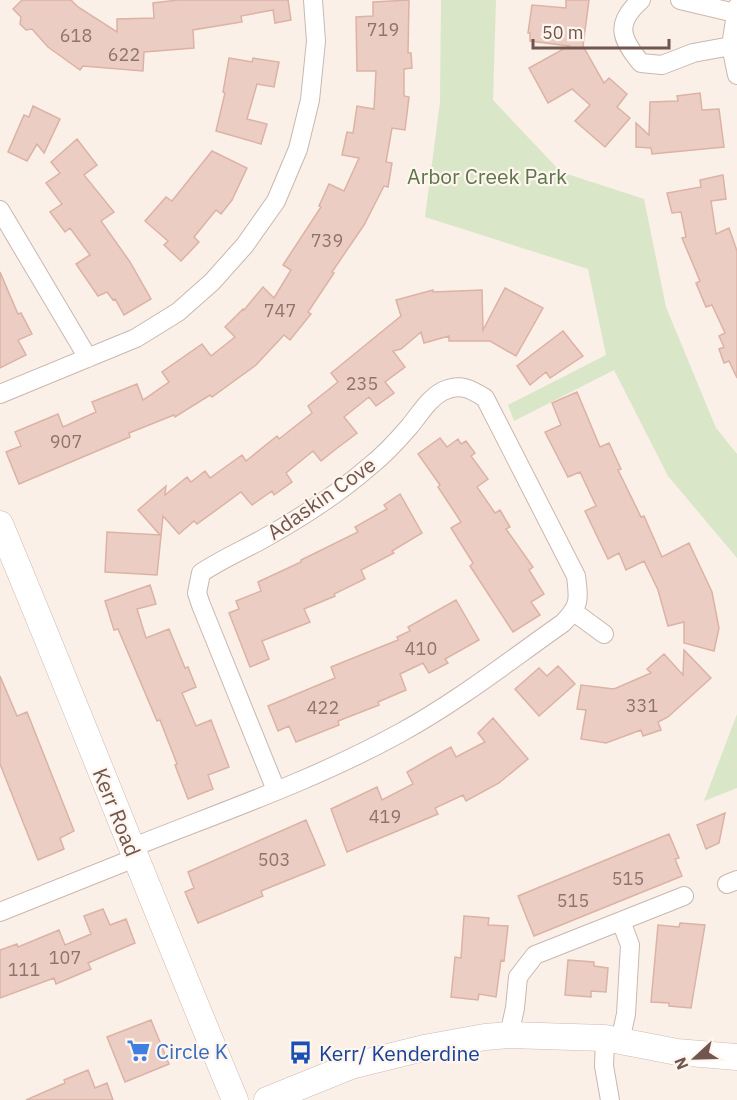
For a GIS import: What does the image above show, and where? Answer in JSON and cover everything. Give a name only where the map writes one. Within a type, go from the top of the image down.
[{"type":"street","points":[[0,394],[136,338],[178,312],[212,282],[245,245],[276,201],[298,149],[310,100],[316,41],[313,0]]},
{"type":"street","points":[[641,0],[629,10],[623,26],[626,45],[641,63],[662,65],[693,53],[731,46]]},
{"type":"street","points":[[680,0],[736,10],[731,46],[737,75]]},
{"type":"street","points":[[0,210],[88,358]]},
{"type":"street","name":"Adaskin Cove","points":[[276,790],[201,605],[197,593],[201,573],[289,524],[342,488],[371,466],[432,399],[444,391],[458,386],[485,398],[576,576],[578,603],[574,612]]},
{"type":"street","name":"Kerr Road","points":[[0,524],[234,1100]]},
{"type":"street","points":[[0,912],[376,746],[430,716],[563,623],[574,612],[604,634]]},
{"type":"street","points":[[509,1035],[518,977],[535,955],[684,896]]},
{"type":"street","points":[[610,1100],[604,1066],[613,1039],[626,1014],[630,945],[621,921]]},
{"type":"street","points":[[267,1100],[351,1066],[459,1040],[509,1035],[613,1039],[677,1052],[737,1056]]},
{"type":"green space","name":"Arbor Creek Park","points":[[441,0],[496,0],[493,100],[561,172],[644,199],[666,307],[716,428],[737,454],[737,558],[668,476],[614,370],[514,421],[508,405],[606,355],[588,269],[425,217],[440,102]]},
{"type":"green space","points":[[737,714],[737,788],[704,801]]},
{"type":"building","points":[[22,0],[71,0],[117,32],[117,19],[154,18],[153,3],[178,0],[288,0],[291,20],[275,23],[273,10],[241,16],[242,22],[193,30],[194,48],[144,52],[143,71],[83,66],[80,70],[48,47],[32,29],[26,30],[20,24],[21,17],[13,9]]},
{"type":"building","points":[[409,0],[408,53],[411,53],[412,68],[404,69],[404,96],[409,97],[405,130],[392,128],[386,162],[392,163],[388,187],[384,186],[364,225],[308,312],[311,314],[290,340],[284,335],[256,365],[212,397],[210,395],[175,417],[174,415],[129,433],[130,437],[19,484],[6,452],[21,446],[15,432],[58,414],[63,427],[96,412],[92,402],[137,384],[143,400],[169,382],[162,372],[202,344],[211,356],[235,337],[225,327],[244,310],[263,287],[274,298],[291,270],[283,265],[321,207],[319,206],[329,184],[344,191],[359,158],[342,155],[347,132],[353,133],[357,106],[374,109],[376,71],[357,71],[356,17],[373,16],[373,2]]},
{"type":"building","points":[[566,0],[589,0],[583,46],[604,83],[609,78],[627,94],[617,107],[630,118],[605,147],[575,121],[590,105],[572,89],[548,103],[529,68],[569,46],[530,41],[530,33],[528,33],[532,5],[566,8]]},
{"type":"building","points":[[229,58],[252,62],[253,58],[279,62],[274,87],[257,84],[247,119],[267,124],[261,144],[216,131],[225,93],[223,92]]},
{"type":"building","points":[[700,93],[702,110],[719,109],[724,147],[652,154],[651,148],[636,147],[636,123],[649,135],[650,102],[678,101],[677,96]]},
{"type":"building","points":[[33,106],[60,119],[44,153],[37,144],[27,161],[8,152],[24,115],[29,117]]},
{"type":"building","points":[[77,139],[97,165],[84,175],[114,212],[101,221],[130,262],[151,299],[124,315],[115,299],[113,300],[107,292],[98,296],[76,264],[90,255],[70,228],[65,232],[50,212],[62,204],[46,183],[60,173],[51,162]]},
{"type":"building","points":[[212,151],[247,168],[232,200],[221,214],[216,210],[194,237],[199,242],[181,261],[164,245],[168,241],[145,221],[166,197],[172,201]]},
{"type":"building","points":[[723,175],[726,199],[711,201],[716,234],[729,228],[737,251],[737,378],[729,361],[724,363],[719,349],[724,347],[719,336],[725,333],[712,305],[706,307],[696,283],[700,281],[682,238],[686,237],[681,212],[672,213],[667,193],[701,187],[700,180]]},
{"type":"building","points":[[0,272],[18,314],[21,313],[32,334],[18,340],[26,355],[0,368]]},
{"type":"building","points":[[505,288],[543,308],[516,356],[490,341],[449,341],[449,336],[424,343],[421,332],[401,349],[393,351],[405,367],[385,382],[394,393],[376,406],[369,397],[344,417],[357,433],[321,461],[313,451],[286,473],[292,482],[274,495],[272,491],[252,505],[241,492],[197,524],[194,521],[179,534],[163,516],[157,575],[105,572],[107,532],[160,535],[138,510],[166,486],[165,495],[187,477],[191,482],[205,471],[210,478],[242,455],[246,461],[277,436],[279,439],[312,413],[308,406],[338,382],[331,373],[401,316],[396,300],[433,290],[433,292],[482,290],[483,330]]},
{"type":"building","points":[[563,331],[583,356],[550,378],[546,372],[530,385],[517,366]]},
{"type":"building","points":[[577,392],[600,447],[609,443],[621,469],[618,470],[641,517],[644,516],[662,557],[689,543],[712,592],[719,628],[714,651],[684,643],[684,622],[668,626],[658,590],[644,561],[626,570],[619,553],[608,559],[585,511],[596,506],[580,472],[568,477],[545,432],[561,425],[552,403]]},
{"type":"building","points":[[440,438],[447,447],[458,439],[461,444],[466,441],[475,453],[471,456],[488,479],[477,487],[495,513],[500,510],[510,527],[506,529],[533,567],[529,570],[544,594],[531,602],[540,615],[513,632],[470,566],[473,563],[451,528],[461,522],[438,487],[440,485],[418,454]]},
{"type":"building","points":[[400,494],[422,533],[392,551],[394,553],[361,570],[365,579],[334,594],[335,596],[304,609],[310,622],[262,641],[269,659],[250,667],[229,613],[239,609],[236,601],[261,591],[258,582],[358,532],[355,527],[387,509],[384,505]]},
{"type":"building","points":[[150,585],[156,604],[137,609],[146,638],[169,629],[185,668],[188,667],[196,687],[182,693],[196,726],[211,720],[229,767],[208,775],[213,789],[188,799],[160,720],[157,721],[118,629],[114,630],[105,601]]},
{"type":"building","points":[[456,600],[479,640],[445,659],[448,663],[429,673],[423,663],[400,674],[406,690],[378,702],[379,705],[338,721],[339,725],[296,742],[289,726],[278,731],[268,706],[335,678],[331,667],[398,640],[397,637],[410,631],[408,627]]},
{"type":"building","points":[[684,650],[711,678],[668,717],[658,722],[661,730],[643,736],[641,730],[606,743],[581,739],[586,710],[577,709],[581,685],[614,689],[651,673],[647,669],[664,654],[683,675]]},
{"type":"building","points":[[558,666],[575,684],[539,716],[515,689],[539,668],[547,676]]},
{"type":"building","points":[[0,676],[17,716],[27,712],[74,831],[60,838],[64,849],[38,860],[0,764]]},
{"type":"building","points":[[493,718],[528,759],[499,783],[466,801],[463,795],[435,808],[438,814],[347,852],[331,809],[377,787],[382,800],[413,784],[407,772],[451,747],[456,757],[485,742],[478,733]]},
{"type":"building","points":[[725,813],[719,843],[706,849],[697,825]]},
{"type":"building","points":[[306,820],[325,865],[261,891],[263,896],[198,923],[185,892],[194,888],[188,872]]},
{"type":"building","points":[[669,834],[679,858],[675,859],[682,876],[534,936],[518,896]]},
{"type":"building","points":[[103,909],[110,925],[126,919],[135,943],[88,963],[91,969],[56,984],[54,978],[0,998],[0,950],[17,944],[18,947],[59,930],[65,945],[91,934],[84,916]]},
{"type":"building","points":[[464,916],[489,918],[488,925],[508,926],[504,961],[501,960],[496,997],[479,994],[478,1000],[451,997],[455,957],[461,958]]},
{"type":"building","points":[[680,923],[705,925],[691,1008],[651,1002],[658,925],[679,927]]},
{"type":"building","points":[[568,960],[594,962],[594,966],[608,968],[606,992],[591,991],[591,997],[565,995]]},
{"type":"building","name":"Circle K","points":[[151,1020],[169,1064],[125,1082],[107,1037]]},
{"type":"building","points":[[88,1070],[95,1088],[107,1083],[113,1100],[26,1100],[65,1083],[64,1080]]},
{"type":"place","name":"Circle K","points":[[138,1051]]},
{"type":"place","name":"Kerr/ Kenderdine","points":[[301,1053]]}]
